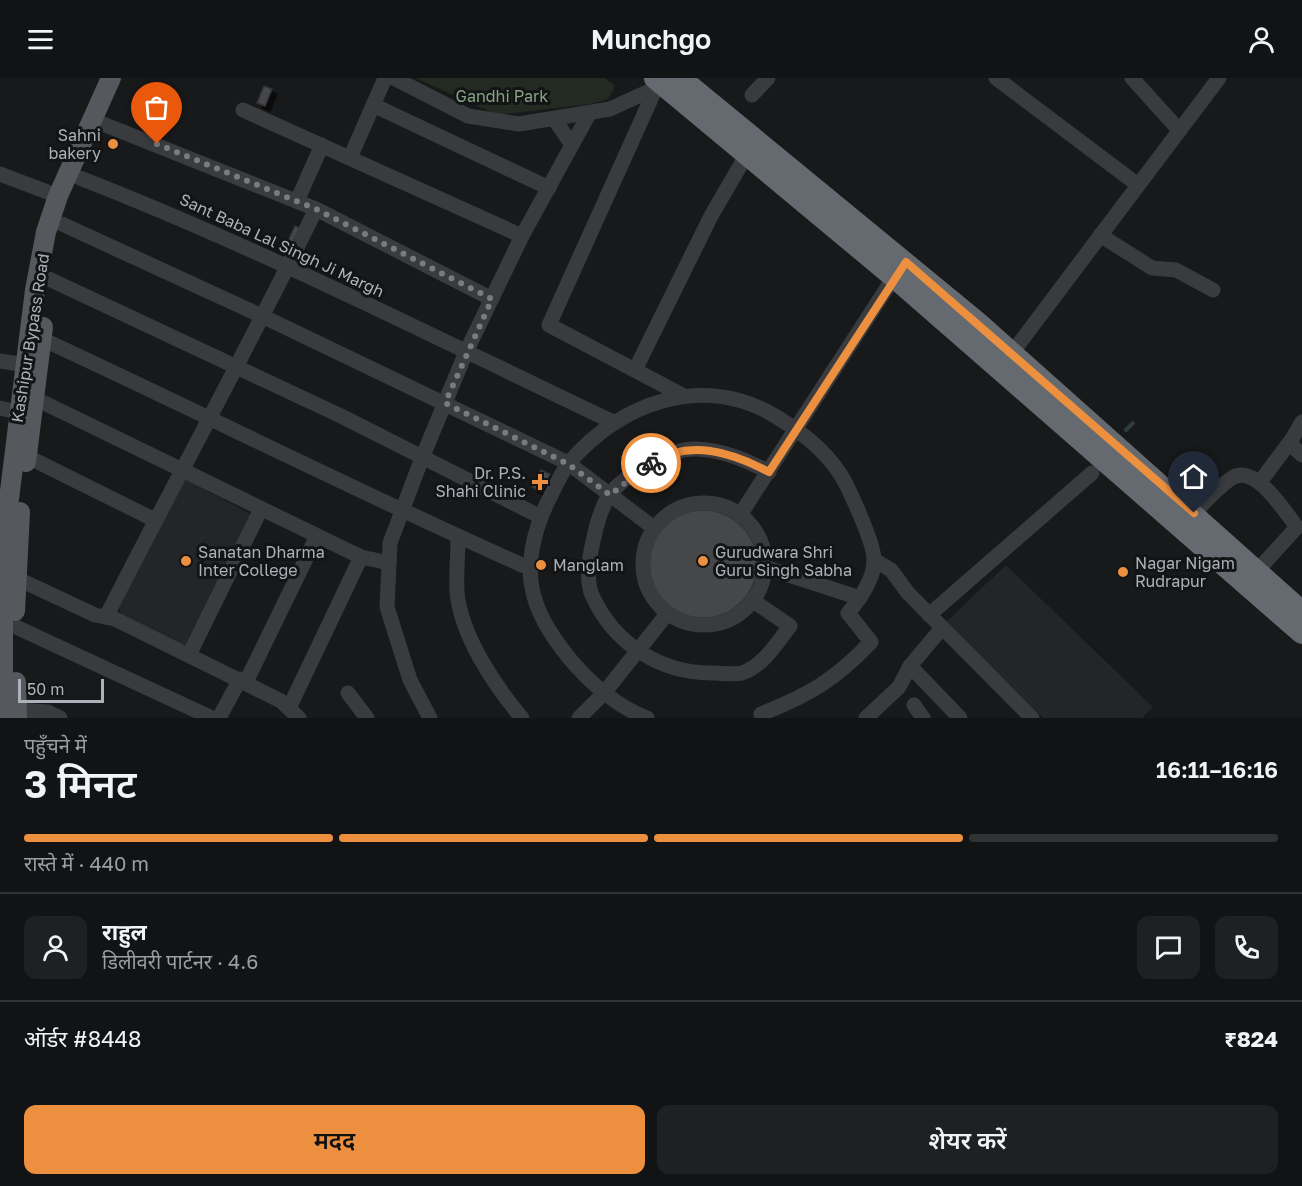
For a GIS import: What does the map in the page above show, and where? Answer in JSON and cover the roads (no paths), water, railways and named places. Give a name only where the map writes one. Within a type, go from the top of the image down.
[{"type":"highway","points":[[663,81],[747,154],[900,269]]},
{"type":"highway","points":[[663,81],[900,269],[1187,519],[1257,571],[1302,612]]},
{"type":"highway","points":[[971,330],[1012,352],[1187,519],[1302,633]]},
{"type":"main road","name":"Kashipur Bypass Road","points":[[8,713],[3,547],[9,410],[27,395],[25,365],[36,336],[44,277],[56,221],[97,122],[111,78]]},
{"type":"main road","points":[[97,122],[124,78]]},
{"type":"main road","points":[[8,713],[26,456],[27,395],[36,336]]},
{"type":"street","points":[[350,158],[385,78]]},
{"type":"street","points":[[394,78],[468,116],[519,124],[555,120],[610,109],[663,81]]},
{"type":"street","points":[[752,96],[768,78]]},
{"type":"street","points":[[996,78],[1138,185]]},
{"type":"street","points":[[1132,78],[1179,130]]},
{"type":"street","points":[[1012,352],[1219,78]]},
{"type":"street","points":[[663,81],[549,325],[682,395]]},
{"type":"street","points":[[373,105],[549,188]]},
{"type":"street","points":[[243,110],[522,236]]},
{"type":"street","points":[[430,718],[410,680],[387,607],[390,543],[466,352],[522,236],[589,114]]},
{"type":"street","points":[[555,120],[572,145]]},
{"type":"street","points":[[97,122],[316,209],[492,299]]},
{"type":"street","points":[[297,201],[322,145]]},
{"type":"street","points":[[634,370],[711,216],[747,154]]},
{"type":"street","points":[[0,174],[64,198]]},
{"type":"street","name":"Sant Baba Lal Singh Ji Margh","points":[[74,175],[179,216],[613,422]]},
{"type":"street","points":[[106,618],[181,470],[264,317],[316,209]]},
{"type":"street","points":[[56,221],[264,317],[568,464],[654,528]]},
{"type":"street","points":[[1100,235],[1152,268],[1176,270],[1213,290]]},
{"type":"street","points":[[740,515],[900,269]]},
{"type":"street","points":[[44,277],[237,368],[541,517]]},
{"type":"street","points":[[36,336],[210,417],[402,512],[531,569]]},
{"type":"street","points":[[0,361],[25,365]]},
{"type":"street","points":[[27,395],[361,557],[389,563]]},
{"type":"street","points":[[647,718],[630,711],[604,693],[580,671],[542,620],[531,582],[531,549],[541,517],[568,464],[613,422],[649,404],[682,395],[722,396],[760,407],[798,429],[832,461],[847,486],[861,518],[874,560],[860,598],[848,613],[871,642],[844,670],[807,696],[761,714]]},
{"type":"street","points":[[1260,482],[1290,443],[1302,422]]},
{"type":"street","points":[[1290,443],[1302,455]]},
{"type":"street","points":[[752,600],[790,626],[767,656],[742,673],[694,673],[662,665],[638,652],[614,630],[591,594],[589,558],[597,524],[610,495],[633,474],[661,457],[694,448],[722,452],[769,472]]},
{"type":"street","points":[[26,456],[155,520]]},
{"type":"street","points":[[929,615],[1092,473]]},
{"type":"street","points":[[1187,519],[1233,477],[1245,474],[1260,482],[1297,527],[1257,571]]},
{"type":"street","points":[[704,503],[723,506],[740,515],[755,530],[763,550],[764,567],[758,591],[746,609],[728,620],[707,626],[686,623],[667,614],[654,600],[645,583],[642,564],[645,545],[654,528],[668,514],[685,506],[704,503]]},
{"type":"street","points":[[189,655],[261,509]]},
{"type":"street","points":[[219,718],[243,680],[317,536]]},
{"type":"street","points":[[458,537],[457,594],[467,628],[497,688],[522,718]]},
{"type":"street","points":[[16,578],[95,615],[115,619],[243,680],[281,700],[294,713],[361,557]]},
{"type":"street","points":[[874,560],[891,570],[929,615],[1032,718]]},
{"type":"street","points":[[764,567],[860,598]]},
{"type":"street","points":[[579,718],[604,693],[667,614]]},
{"type":"street","points":[[14,626],[212,718]]},
{"type":"street","points":[[866,718],[899,687],[910,666],[942,628]]},
{"type":"street","points":[[910,666],[960,718]]},
{"type":"street","points":[[348,693],[367,718]]},
{"type":"street","points":[[8,713],[54,716]]},
{"type":"waterway","points":[[1126,430],[1133,423]]},
{"type":"place","name":"Sahni bakery","points":[[113,144]]},
{"type":"place","name":"Dr. P.S. Shahi Clinic","points":[[540,482]]},
{"type":"place","name":"Sanatan Dharma Inter College","points":[[186,561]]},
{"type":"place","name":"Gurudwara Shri Guru Singh Sabha","points":[[703,561]]},
{"type":"place","name":"Manglam","points":[[541,565]]},
{"type":"place","name":"Nagar Nigam Rudrapur","points":[[1123,572]]},
{"type":"park label","name":"Gandhi Park","points":[[502,96]]}]
